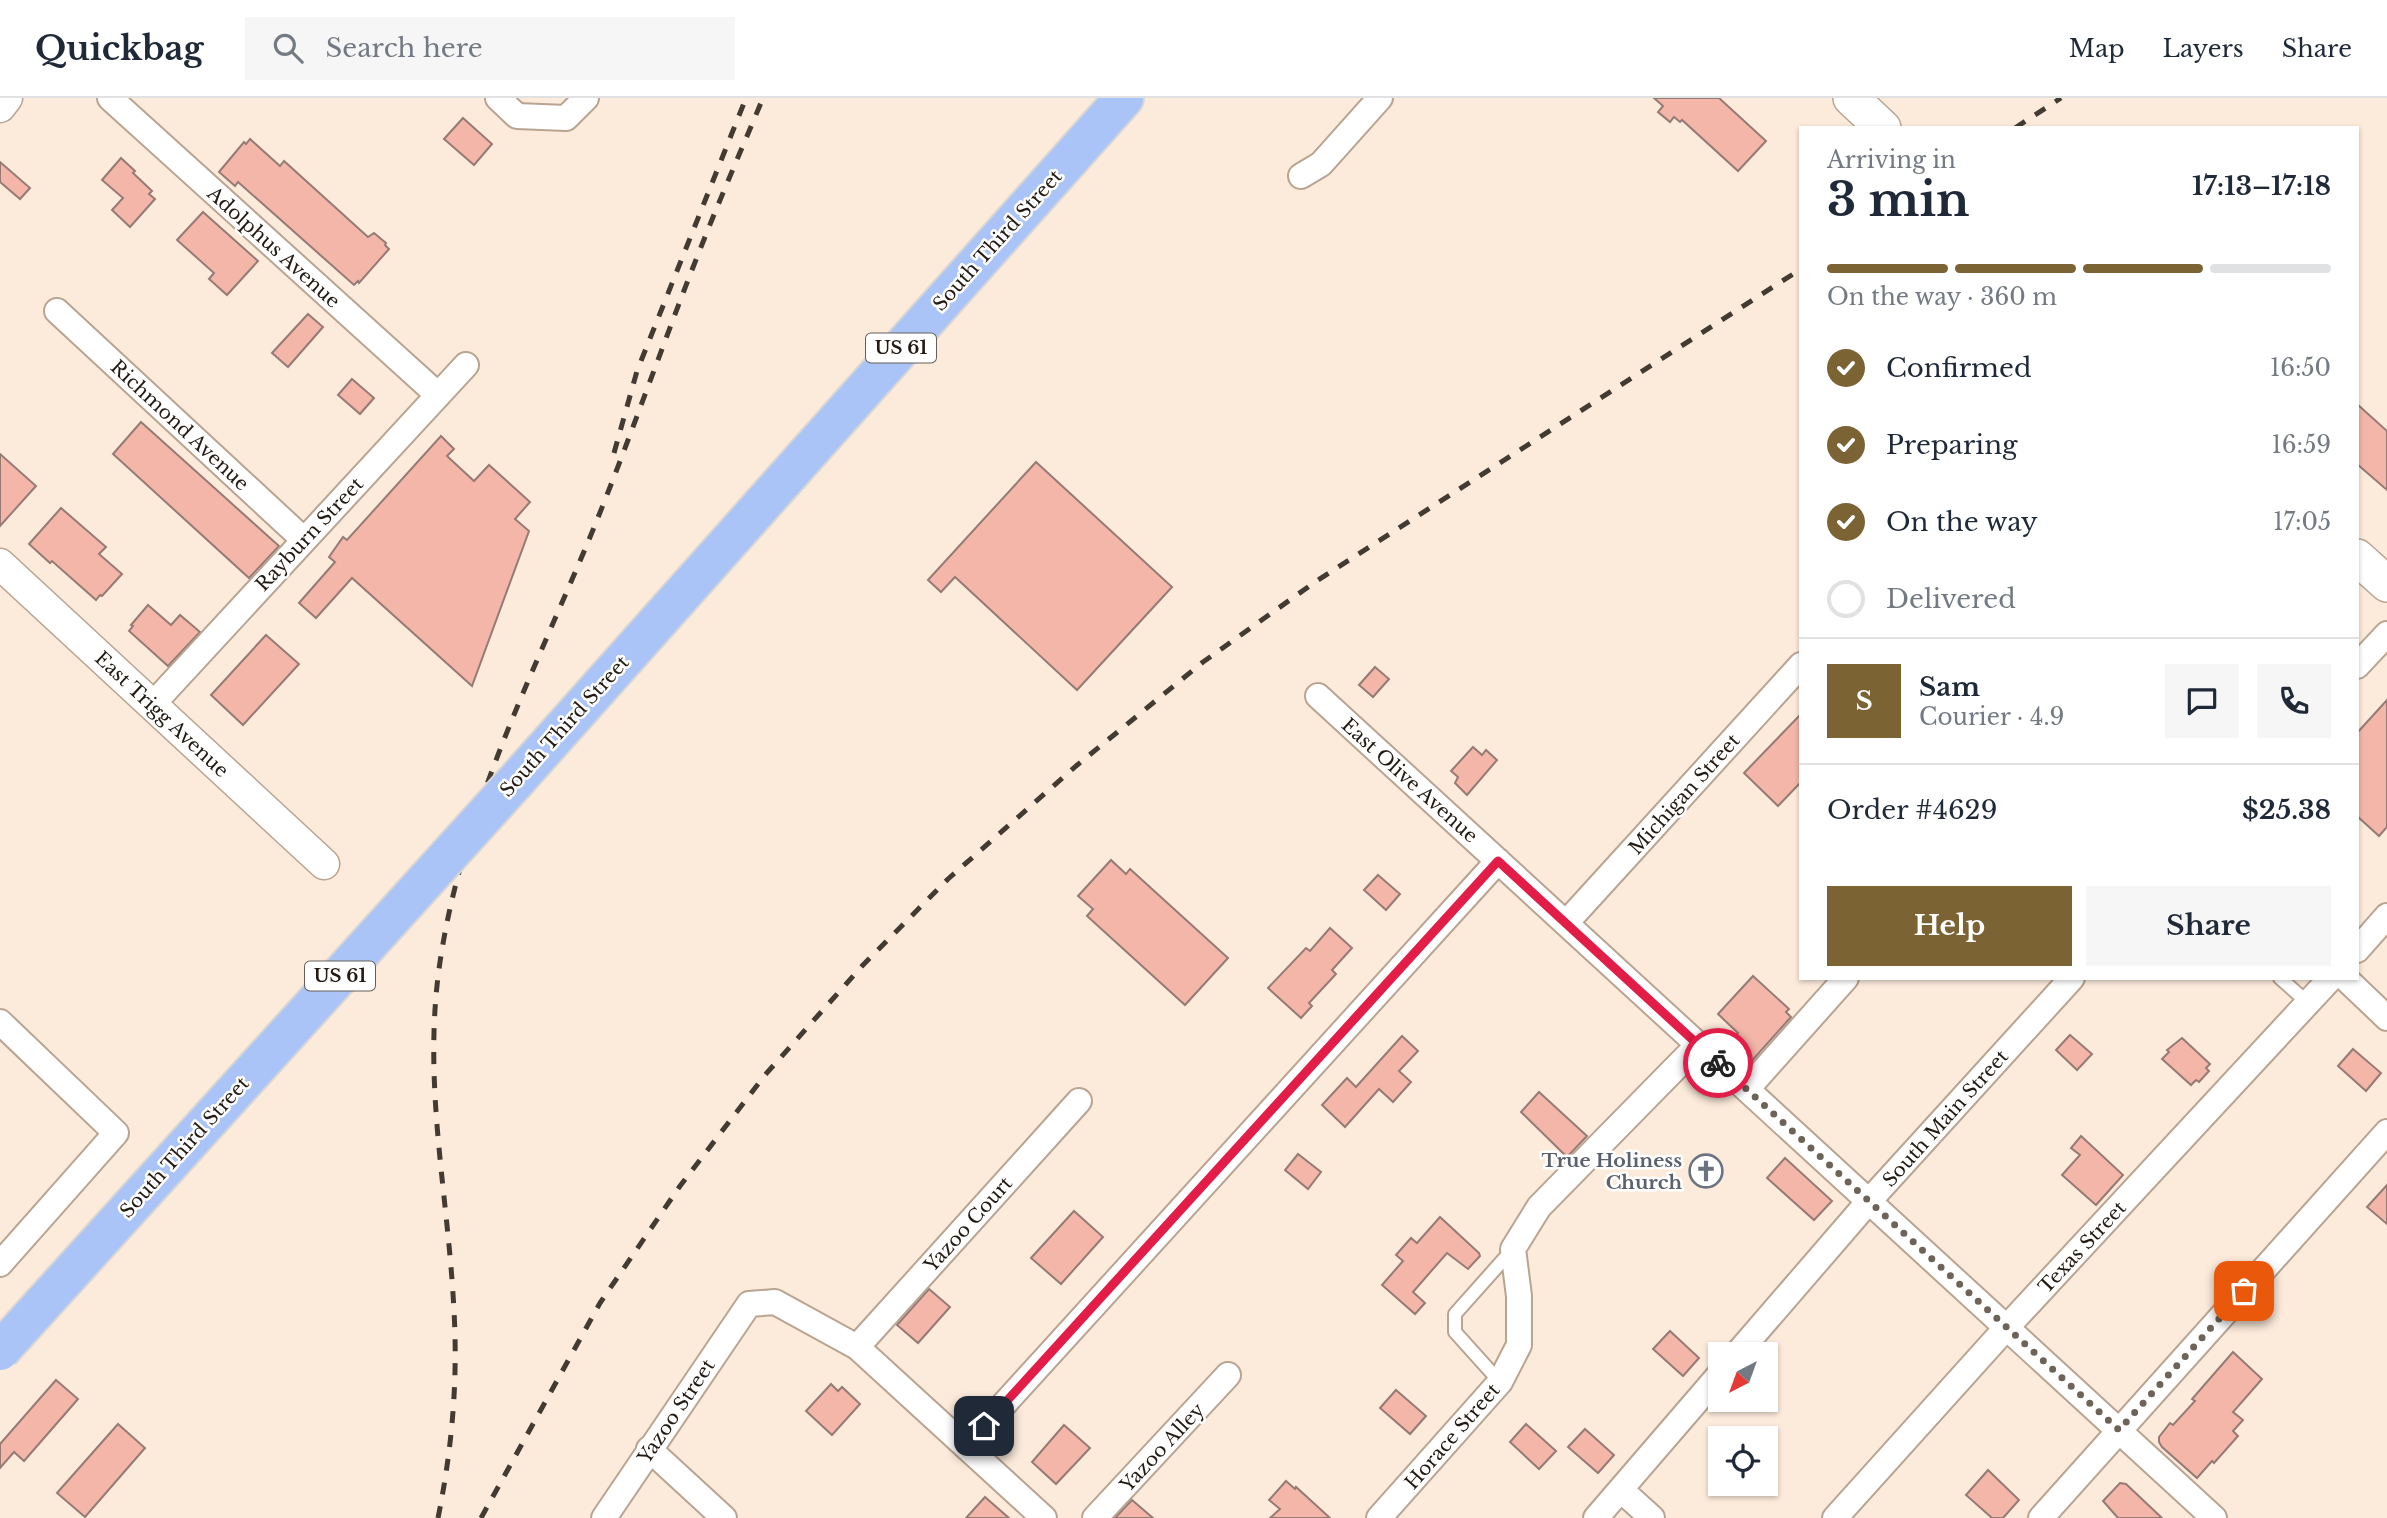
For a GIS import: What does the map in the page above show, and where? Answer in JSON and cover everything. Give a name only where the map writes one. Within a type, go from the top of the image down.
[{"type":"main road","name":"South Third Street","points":[[0,1351],[515,782],[1124,98]]},
{"type":"main road","points":[[1851,98],[1881,126]]},
{"type":"main road","points":[[2359,559],[2387,584]]},
{"type":"street","points":[[0,107],[7,98]]},
{"type":"street","name":"Adolphus Avenue","points":[[110,98],[438,395]]},
{"type":"street","points":[[498,98],[517,116],[566,118],[586,98]]},
{"type":"street","points":[[1301,176],[1321,164],[1380,98]]},
{"type":"street","name":"Richmond Avenue","points":[[57,311],[304,540]]},
{"type":"street","name":"Rayburn Street","points":[[153,705],[466,365]]},
{"type":"street","name":"East Trigg Avenue","points":[[0,564],[324,864]]},
{"type":"street","points":[[2359,664],[2387,634]]},
{"type":"street","name":"Michigan Street","points":[[1566,923],[1799,667]]},
{"type":"street","name":"East Olive Avenue","points":[[1318,696],[2214,1518]]},
{"type":"street","points":[[966,1446],[1498,861]]},
{"type":"street","points":[[2359,948],[2387,916]]},
{"type":"street","points":[[1747,1089],[1844,980]]},
{"type":"street","name":"South Main Street","points":[[1747,1342],[1870,1200],[2070,980]]},
{"type":"street","name":"Texas Street","points":[[1835,1518],[2007,1327],[2329,980]]},
{"type":"street","points":[[2347,980],[2387,1018]]},
{"type":"street","points":[[0,1023],[116,1133],[0,1264]]},
{"type":"street","points":[[1513,1249],[1539,1208],[1698,1045]]},
{"type":"street","name":"Yazoo Court","points":[[857,1347],[1079,1101]]},
{"type":"street","points":[[2041,1518],[2387,1132]]},
{"type":"street","name":"Horace Street","points":[[1380,1518],[1500,1382],[1519,1345],[1519,1296],[1513,1249]]},
{"type":"street","name":"Yazoo Street","points":[[604,1518],[748,1304],[775,1302],[857,1347]]},
{"type":"street","points":[[857,1347],[1044,1518]]},
{"type":"street","name":"Yazoo Alley","points":[[1095,1518],[1228,1375]]},
{"type":"street","points":[[1595,1518],[1708,1388]]},
{"type":"street","points":[[649,1449],[724,1518]]},
{"type":"street","points":[[1621,1490],[1652,1518]]},
{"type":"lane","points":[[2282,980],[2308,1003]]},
{"type":"lane","points":[[1500,1382],[1455,1332],[1455,1314],[1513,1249]]},
{"type":"building","points":[[1654,98],[1719,98],[1766,141],[1738,171],[1682,120],[1680,122],[1674,117],[1670,122],[1658,112],[1663,106]]},
{"type":"building","points":[[463,118],[492,144],[474,165],[444,139]]},
{"type":"building","points":[[250,139],[280,166],[284,161],[368,237],[374,233],[386,243],[389,249],[359,283],[358,281],[354,285],[238,182],[235,186],[219,172],[244,142],[246,144]]},
{"type":"building","points":[[121,158],[152,191],[149,194],[155,199],[130,227],[112,210],[123,198],[102,180]]},
{"type":"building","points":[[0,162],[30,188],[20,199],[0,182]]},
{"type":"building","points":[[203,212],[258,261],[227,295],[209,279],[214,273],[177,240]]},
{"type":"building","points":[[308,314],[323,327],[288,367],[272,353]]},
{"type":"building","points":[[352,379],[374,398],[360,414],[338,395]]},
{"type":"building","points":[[2359,406],[2387,431],[2387,490],[2359,466]]},
{"type":"building","points":[[141,422],[279,546],[249,578],[113,454]]},
{"type":"building","points":[[441,436],[454,449],[447,456],[474,481],[489,465],[530,502],[515,519],[529,531],[472,686],[352,578],[316,618],[299,603],[335,562],[329,557],[343,537],[347,540]]},
{"type":"building","points":[[0,454],[36,486],[0,526]]},
{"type":"building","points":[[1036,462],[1172,587],[1077,690],[955,577],[941,592],[928,580]]},
{"type":"building","points":[[61,508],[106,547],[99,554],[122,574],[96,600],[29,544]]},
{"type":"building","points":[[148,605],[171,625],[180,615],[200,632],[168,666],[129,631]]},
{"type":"building","points":[[266,635],[299,664],[243,725],[211,695]]},
{"type":"building","points":[[1375,667],[1389,679],[1373,697],[1359,685]]},
{"type":"building","points":[[2387,700],[2387,827],[2379,836],[2359,818],[2359,731]]},
{"type":"building","points":[[1799,716],[1799,784],[1778,806],[1744,773]]},
{"type":"building","points":[[1473,747],[1482,755],[1486,750],[1497,760],[1467,795],[1455,783],[1458,777],[1451,771]]},
{"type":"building","points":[[1111,860],[1126,874],[1130,869],[1228,958],[1185,1005],[1087,916],[1093,909],[1078,896]]},
{"type":"building","points":[[1378,875],[1400,894],[1386,910],[1364,890]]},
{"type":"building","points":[[1330,928],[1352,948],[1332,970],[1336,974],[1309,1003],[1312,1006],[1301,1018],[1268,988],[1306,948],[1310,951]]},
{"type":"building","points":[[1753,976],[1789,1009],[1786,1012],[1791,1017],[1749,1064],[1738,1057],[1728,1043],[1738,1033],[1718,1014]]},
{"type":"building","points":[[2070,1035],[2092,1054],[2077,1070],[2056,1050]]},
{"type":"building","points":[[1402,1036],[1418,1051],[1399,1071],[1411,1082],[1393,1102],[1379,1089],[1345,1127],[1322,1105],[1347,1078],[1356,1087]]},
{"type":"building","points":[[2182,1038],[2210,1064],[2206,1068],[2209,1071],[2199,1082],[2196,1080],[2191,1085],[2162,1059],[2169,1052],[2167,1050]]},
{"type":"building","points":[[2353,1049],[2381,1073],[2366,1091],[2338,1066]]},
{"type":"building","points":[[1539,1092],[1587,1136],[1567,1157],[1521,1112]]},
{"type":"building","points":[[2081,1136],[2123,1175],[2096,1205],[2062,1175],[2080,1155],[2071,1148]]},
{"type":"building","points":[[1298,1154],[1321,1172],[1308,1189],[1285,1170]]},
{"type":"building","points":[[1785,1158],[1832,1201],[1814,1220],[1767,1178]]},
{"type":"building","points":[[2387,1185],[2387,1224],[2367,1207]]},
{"type":"building","points":[[1074,1211],[1103,1237],[1061,1284],[1031,1258]]},
{"type":"building","points":[[1440,1217],[1480,1256],[1468,1269],[1447,1253],[1413,1292],[1425,1303],[1415,1314],[1382,1285],[1403,1261],[1396,1255],[1411,1238],[1417,1243]]},
{"type":"building","points":[[929,1289],[950,1307],[918,1343],[897,1325]]},
{"type":"building","points":[[1670,1331],[1699,1358],[1683,1376],[1653,1349]]},
{"type":"building","points":[[2233,1352],[2262,1379],[2233,1412],[2243,1420],[2233,1431],[2238,1436],[2197,1478],[2162,1447],[2159,1437],[2170,1423],[2173,1425],[2195,1401],[2192,1399]]},
{"type":"building","points":[[56,1380],[78,1399],[24,1461],[14,1452],[0,1468],[0,1444]]},
{"type":"building","points":[[831,1384],[838,1391],[842,1387],[860,1404],[832,1435],[806,1411]]},
{"type":"building","points":[[1396,1390],[1426,1416],[1410,1434],[1380,1408]]},
{"type":"building","points":[[118,1424],[145,1448],[85,1517],[57,1493]]},
{"type":"building","points":[[1526,1424],[1556,1451],[1539,1469],[1510,1442]]},
{"type":"building","points":[[1064,1425],[1090,1448],[1056,1484],[1032,1462]]},
{"type":"building","points":[[1585,1429],[1614,1455],[1598,1473],[1568,1447]]},
{"type":"building","points":[[1988,1470],[2019,1500],[2003,1518],[1992,1518],[1966,1495]]},
{"type":"building","points":[[1286,1481],[1330,1518],[1270,1518],[1280,1509],[1269,1500]]},
{"type":"building","points":[[2120,1483],[2126,1484],[2162,1518],[2118,1518],[2103,1501]]},
{"type":"building","points":[[985,1497],[1009,1518],[966,1518]]},
{"type":"building","points":[[1132,1500],[1153,1518],[1115,1518]]},
{"type":"railway","points":[[614,453],[637,371],[746,98]]},
{"type":"railway","points":[[438,1518],[450,1441],[455,1363],[454,1311],[438,1137],[434,1051],[435,1007],[450,907],[464,853],[501,748],[603,505],[703,242],[763,98]]},
{"type":"railway","points":[[2018,126],[2061,98]]},
{"type":"railway","points":[[481,1518],[600,1303],[680,1186],[765,1075],[863,965],[948,879],[1076,766],[1203,662],[1315,582],[1799,270]]},
{"type":"way so far","points":[[1718,1063],[2119,1430],[2244,1291]]},
{"type":"place","name":"True Holiness Church","points":[[1706,1171]]},
{"type":"route","points":[[984,1426],[1498,861],[1718,1063]]}]
